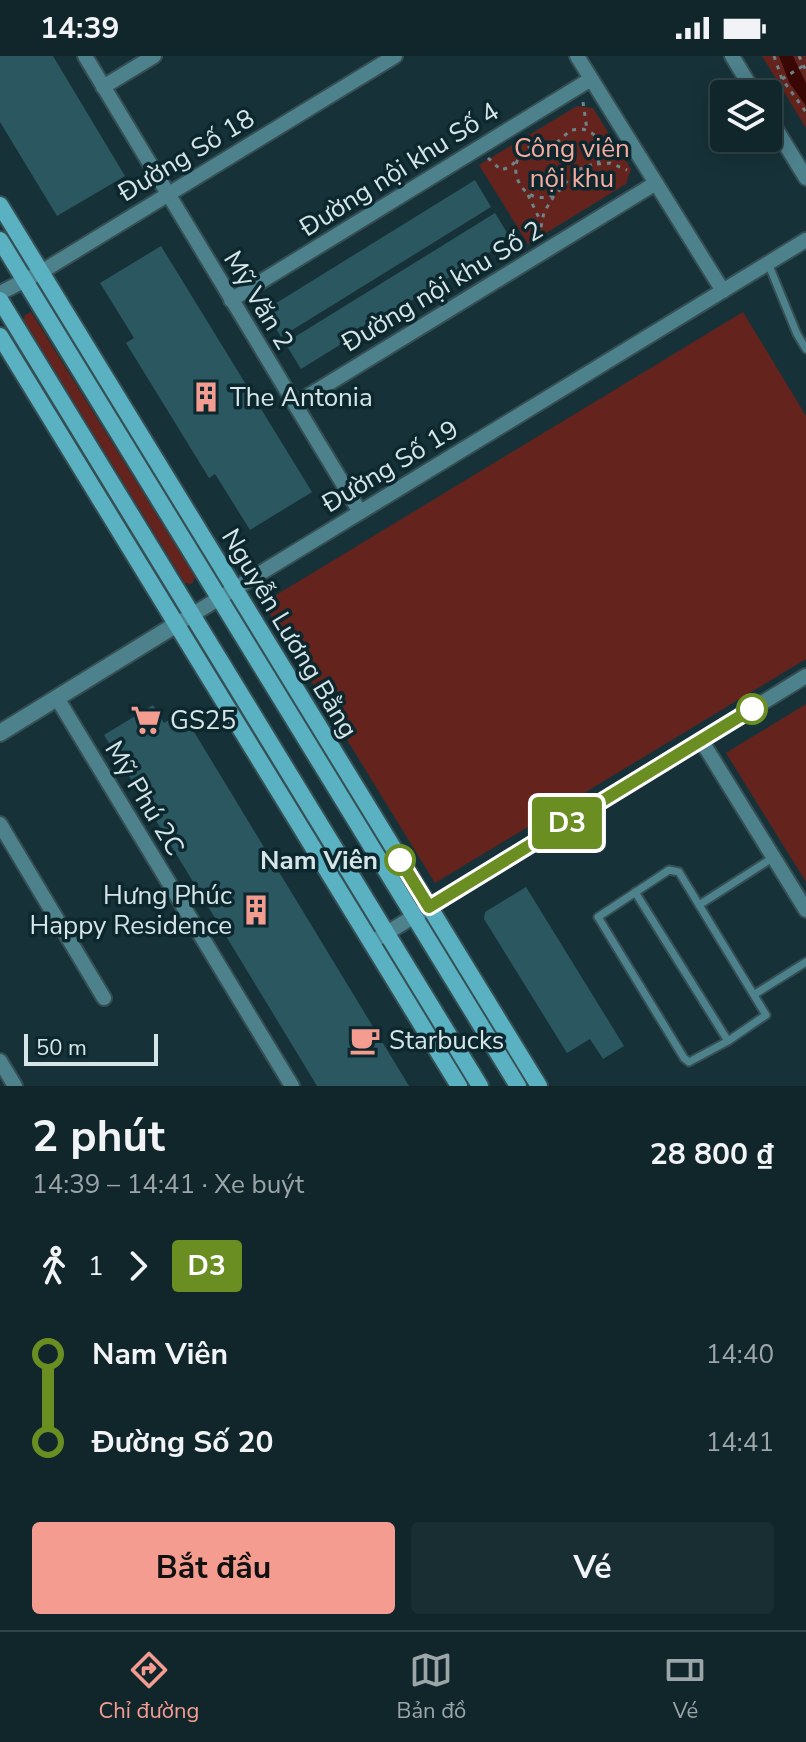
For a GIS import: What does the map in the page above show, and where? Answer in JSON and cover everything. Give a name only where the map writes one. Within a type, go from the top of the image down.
[{"type":"main road","name":"Nguyễn Lương Bằng","points":[[0,205],[539,1086]]},
{"type":"main road","name":"Nguyễn Lương Bằng","points":[[0,240],[518,1086]]},
{"type":"main road","points":[[0,300],[480,1086]]},
{"type":"main road","points":[[0,336],[459,1086]]},
{"type":"street","name":"Mỹ Văn 2","points":[[85,56],[360,512]]},
{"type":"street","points":[[103,87],[154,56]]},
{"type":"street","name":"Đường Số 18","points":[[0,293],[41,272],[395,56]]},
{"type":"street","points":[[577,56],[723,291]]},
{"type":"street","points":[[732,56],[747,80]]},
{"type":"street","name":"Đường nội khu Số 4","points":[[231,300],[591,79]]},
{"type":"street","points":[[782,139],[806,178]]},
{"type":"street","name":"Đường nội khu Số 2","points":[[295,404],[656,183]]},
{"type":"street","name":"Đường Số 19","points":[[0,733],[806,240]]},
{"type":"street","points":[[371,943],[806,676]]},
{"type":"street","name":"Mỹ Phú 2C","points":[[57,698],[292,1086]]},
{"type":"street","points":[[701,740],[806,910]]},
{"type":"street","points":[[0,824],[104,998]]},
{"type":"street","points":[[0,1061],[15,1086]]},
{"type":"lane","points":[[768,263],[806,349]]},
{"type":"lane","points":[[699,905],[774,857]]},
{"type":"lane","points":[[669,870],[679,872],[699,905],[766,1015],[689,1062],[599,922],[601,913],[669,870]]},
{"type":"lane","points":[[635,892],[728,1041]]},
{"type":"lane","points":[[755,994],[806,962]]},
{"type":"path","points":[[774,56],[806,112]]},
{"type":"path","points":[[799,56],[806,71]]},
{"type":"path","points":[[784,77],[804,65]]},
{"type":"path","points":[[582,100],[587,130]]},
{"type":"path","points":[[487,156],[501,170],[510,167],[528,147],[555,144],[571,130],[587,130],[597,138],[601,147],[598,162],[589,167]]},
{"type":"path","points":[[518,158],[516,176],[541,222]]},
{"type":"path","points":[[539,241],[546,207],[577,171],[599,164],[615,164],[634,176]]},
{"type":"path","points":[[525,192],[540,197],[556,193]]},
{"type":"green space","points":[[762,56],[806,56],[806,128],[782,89],[782,80],[777,80]]},
{"type":"green space","name":"Công viên nội khu","points":[[577,106],[593,108],[631,169],[626,184],[528,244],[479,165]]},
{"type":"green space","points":[[31,312],[195,577],[192,584],[185,583],[24,320],[25,315]]},
{"type":"green space","points":[[743,312],[806,416],[806,659],[435,883],[263,603]]},
{"type":"green space","points":[[806,704],[806,882],[726,753]]},
{"type":"shaded area","points":[[779,56],[793,56],[806,83],[806,106],[789,82]]},
{"type":"building","points":[[0,56],[53,56],[125,176],[57,216],[0,122]]},
{"type":"building","points":[[475,180],[491,207],[281,337],[265,310]]},
{"type":"building","points":[[495,213],[511,239],[301,369],[285,343]]},
{"type":"building","name":"The Antonia","points":[[161,246],[312,492],[250,530],[215,474],[209,478],[126,343],[134,338],[100,283]]},
{"type":"building","name":"Hưng Phúc Happy Residence","points":[[153,705],[164,723],[182,712],[409,1086],[317,1086],[104,735]]},
{"type":"building","points":[[526,887],[624,1046],[603,1059],[590,1039],[567,1053],[484,919],[485,912]]},
{"type":"bus line","name":"D3","points":[[400,860],[429,907],[752,709]]},
{"type":"place","name":"The Antonia","points":[[206,397]]},
{"type":"place","name":"GS25","points":[[146,720]]},
{"type":"place","name":"Nam Viên","points":[[400,860]]},
{"type":"place","name":"Hưng Phúc Happy Residence","points":[[256,910]]},
{"type":"place","name":"Starbucks","points":[[365,1040]]}]
